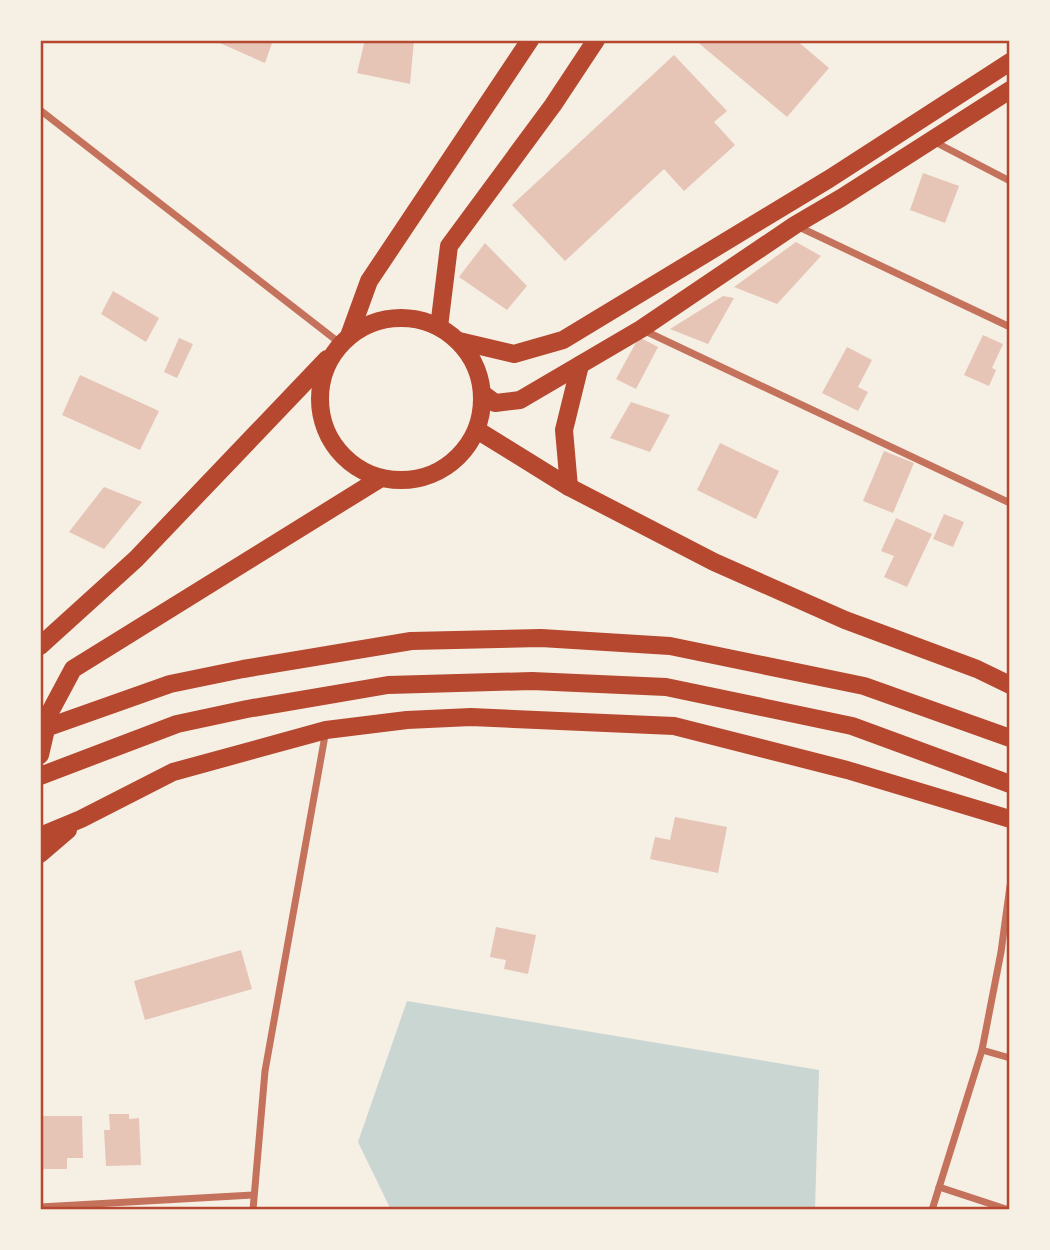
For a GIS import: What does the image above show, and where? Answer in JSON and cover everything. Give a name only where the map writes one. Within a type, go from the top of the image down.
[{"type":"main road","points":[[44,640],[136,559],[342,344],[370,324],[393,318],[416,319],[439,327],[459,341],[471,356],[480,374],[482,412],[477,430],[465,450],[448,466],[427,477],[404,481],[381,478],[357,468],[337,450],[324,427],[319,401],[322,375],[342,344],[369,281],[530,40]]},
{"type":"main road","points":[[439,327],[449,246],[553,105],[596,40]]},
{"type":"main road","points":[[459,341],[514,354],[563,340],[817,186],[1010,62]]},
{"type":"main road","points":[[483,394],[495,403],[520,400],[640,329],[795,225],[1010,89]]},
{"type":"main road","points":[[569,487],[564,430],[580,365]]},
{"type":"main road","points":[[477,430],[569,487],[726,567],[845,620],[977,669],[1010,685]]},
{"type":"main road","points":[[40,755],[50,712],[73,669],[381,478]]},
{"type":"main road","points":[[40,730],[170,684],[243,669],[411,641],[541,638],[670,646],[864,685],[1010,738]]},
{"type":"main road","points":[[40,776],[177,724],[247,709],[387,685],[532,681],[666,687],[852,726],[1010,784]]},
{"type":"main road","points":[[40,836],[81,819],[173,772],[326,730],[407,720],[471,717],[674,726],[847,770],[1010,819]]},
{"type":"main road","points":[[40,854],[81,819]]},
{"type":"street","points":[[40,110],[342,344]]},
{"type":"street","points":[[932,140],[1010,181]]},
{"type":"street","points":[[795,225],[1010,327]]},
{"type":"street","points":[[640,329],[1010,503]]},
{"type":"street","points":[[253,1210],[265,1071],[326,730]]},
{"type":"street","points":[[932,1210],[982,1050],[1001,952],[1010,886]]},
{"type":"street","points":[[982,1050],[1010,1058]]},
{"type":"street","points":[[939,1187],[1009,1210]]},
{"type":"street","points":[[40,1207],[253,1195]]},
{"type":"shaded area","points":[[407,1001],[819,1070],[815,1210],[391,1210],[358,1142]]},
{"type":"building","points":[[213,40],[273,40],[265,63]]},
{"type":"building","points":[[365,40],[414,40],[410,84],[357,73]]},
{"type":"building","points":[[695,40],[796,40],[829,68],[787,117]]},
{"type":"building","points":[[674,55],[727,111],[714,122],[735,145],[684,191],[664,169],[565,261],[512,205]]},
{"type":"building","points":[[923,173],[959,186],[945,223],[910,210]]},
{"type":"building","points":[[796,242],[821,256],[777,304],[734,287]]},
{"type":"building","points":[[485,243],[527,286],[507,310],[459,277]]},
{"type":"building","points":[[113,291],[159,318],[146,342],[101,314]]},
{"type":"building","points":[[723,296],[734,298],[708,344],[670,329]]},
{"type":"building","points":[[983,335],[1003,344],[992,368],[996,370],[989,386],[964,375]]},
{"type":"building","points":[[639,337],[658,347],[636,389],[616,379]]},
{"type":"building","points":[[179,338],[193,344],[177,378],[164,372]]},
{"type":"building","points":[[847,347],[872,360],[858,387],[868,392],[858,411],[822,393]]},
{"type":"building","points":[[80,375],[159,411],[140,450],[62,415]]},
{"type":"building","points":[[631,402],[670,415],[650,452],[610,438]]},
{"type":"building","points":[[720,443],[779,471],[756,519],[697,490]]},
{"type":"building","points":[[884,451],[914,463],[893,513],[863,501]]},
{"type":"building","points":[[104,487],[142,502],[104,549],[69,532]]},
{"type":"building","points":[[944,514],[964,522],[953,547],[933,539]]},
{"type":"building","points":[[896,518],[932,534],[907,587],[884,577],[894,556],[881,551]]},
{"type":"building","points":[[675,817],[727,827],[718,873],[650,859],[655,837],[670,840]]},
{"type":"building","points":[[496,927],[536,935],[528,974],[504,969],[506,960],[490,957]]},
{"type":"building","points":[[241,950],[252,989],[145,1020],[134,981]]},
{"type":"building","points":[[109,1114],[129,1114],[129,1119],[139,1118],[141,1165],[106,1166],[104,1130],[110,1130]]},
{"type":"building","points":[[40,1116],[82,1116],[83,1158],[67,1158],[67,1169],[40,1169]]}]
